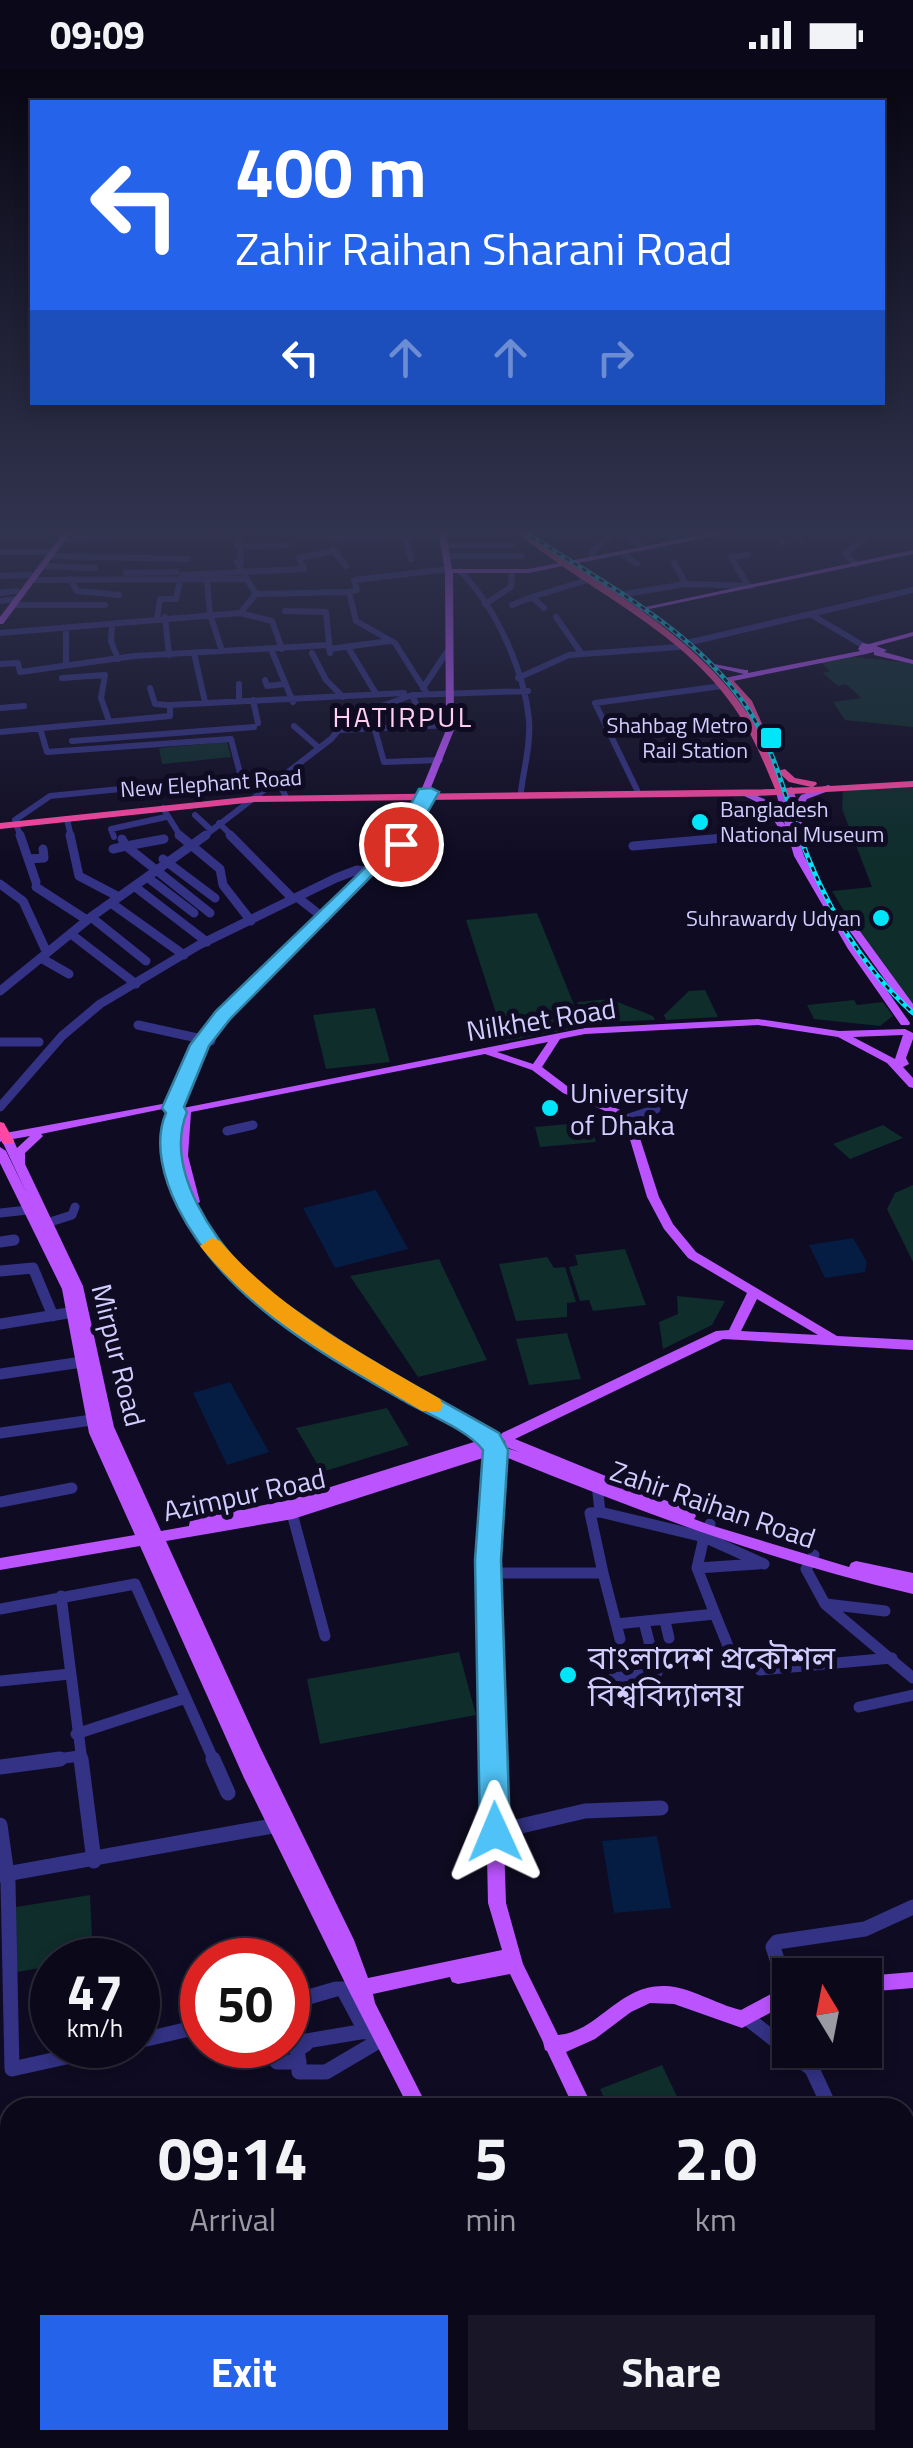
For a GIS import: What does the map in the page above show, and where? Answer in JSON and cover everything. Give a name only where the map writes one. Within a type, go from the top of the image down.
[{"type":"highway","points":[[679,642],[714,666],[777,771],[798,782],[829,786]]},
{"type":"highway","points":[[679,642],[738,690],[785,789]]},
{"type":"highway","points":[[427,794],[743,792],[768,782],[777,771]]},
{"type":"highway","points":[[427,794],[743,792],[913,782]]},
{"type":"highway","name":"New Elephant Road","points":[[68,817],[165,813],[284,795],[427,794]]},
{"type":"highway","name":"New Elephant Road","points":[[0,824],[258,798],[427,794]]},
{"type":"main road","points":[[427,794],[451,737],[450,642]]},
{"type":"main road","points":[[427,794],[451,737],[453,642]]},
{"type":"main road","points":[[723,681],[886,642]]},
{"type":"main road","points":[[869,647],[913,660]]},
{"type":"main road","points":[[714,666],[760,672]]},
{"type":"main road","points":[[738,690],[739,680],[760,672]]},
{"type":"main road","points":[[790,811],[804,798],[829,786]]},
{"type":"main road","points":[[785,789],[796,848]]},
{"type":"main road","points":[[743,792],[769,797],[790,811],[829,894],[874,964],[913,1011]]},
{"type":"main road","points":[[743,792],[768,804],[853,949],[909,1032],[902,1066]]},
{"type":"main road","name":"Zahir Raihan Road","points":[[427,794],[374,871],[248,993],[207,1040],[186,1072],[181,1107],[172,1124],[177,1184],[204,1235],[242,1281],[329,1346],[498,1443],[764,1552],[913,1579]]},
{"type":"main road","name":"Nilkhet Road","points":[[2,1136],[37,1136],[556,1033],[758,1022],[840,1031],[909,1032]]},
{"type":"main road","points":[[840,1031],[902,1066],[913,1085]]},
{"type":"main road","points":[[536,1068],[556,1033]]},
{"type":"main road","points":[[481,1049],[536,1068],[567,1090],[626,1119],[668,1226],[692,1255],[831,1337]]},
{"type":"main road","name":"Nilkhet Road","points":[[2,1136],[181,1107]]},
{"type":"main road","name":"Mirpur Road","points":[[2,1136],[78,1286],[107,1427],[151,1539]]},
{"type":"main road","name":"Mirpur Road","points":[[2,1136],[28,1210],[56,1260],[74,1312],[92,1420],[151,1539]]},
{"type":"main road","points":[[18,1167],[19,1152],[37,1136]]},
{"type":"main road","points":[[753,1294],[734,1332],[913,1345]]},
{"type":"main road","name":"Azimpur Road","points":[[0,1561],[151,1539],[291,1509],[498,1443],[616,1387],[693,1344],[734,1332]]},
{"type":"main road","points":[[498,1443],[488,1572],[497,1903],[513,1960],[579,2098]]},
{"type":"main road","points":[[151,1539],[265,1802],[360,1993]]},
{"type":"main road","points":[[151,1539],[360,1993],[372,2038],[412,2098]]},
{"type":"main road","name":"Zahir Raihan Road","points":[[811,1559],[913,1588]]},
{"type":"main road","points":[[360,1993],[513,1960]]},
{"type":"main road","points":[[882,1983],[913,1980]]},
{"type":"main road","points":[[551,2044],[570,2042],[637,1999],[654,1994],[678,1995],[734,2018],[747,2018],[772,2003]]},
{"type":"street","points":[[65,642],[63,682],[106,675],[101,698],[109,722]]},
{"type":"street","points":[[115,642],[118,659]]},
{"type":"street","points":[[166,642],[169,655]]},
{"type":"street","points":[[219,642],[222,651]]},
{"type":"street","points":[[280,642],[282,648]]},
{"type":"street","points":[[328,642],[329,649]]},
{"type":"street","points":[[0,664],[18,663],[20,672],[118,659],[282,648],[350,648],[395,642],[426,726]]},
{"type":"street","points":[[503,642],[526,690],[531,728],[524,791]]},
{"type":"street","points":[[573,642],[581,653]]},
{"type":"street","points":[[518,675],[581,653],[695,642]]},
{"type":"street","points":[[860,642],[869,647]]},
{"type":"street","points":[[414,693],[450,647]]},
{"type":"street","points":[[350,648],[358,671],[375,692]]},
{"type":"street","points":[[270,649],[293,702]]},
{"type":"street","points":[[194,653],[205,702]]},
{"type":"street","points":[[312,653],[326,680],[343,696]]},
{"type":"street","points":[[266,680],[267,686],[285,684]]},
{"type":"street","points":[[638,790],[595,703],[723,681]]},
{"type":"street","points":[[239,684],[240,699]]},
{"type":"street","points":[[150,688],[155,704],[168,705],[240,699],[293,702],[375,692],[526,690]]},
{"type":"street","points":[[0,991],[165,861],[258,798],[354,716],[414,693],[453,692]]},
{"type":"street","points":[[0,697],[4,710],[2,732],[171,716]]},
{"type":"street","points":[[72,741],[256,725],[254,700]]},
{"type":"street","points":[[278,702],[282,712]]},
{"type":"street","points":[[168,705],[183,732]]},
{"type":"street","points":[[4,710],[24,706]]},
{"type":"street","points":[[336,730],[451,725]]},
{"type":"street","points":[[294,726],[319,748]]},
{"type":"street","points":[[40,728],[47,752],[231,739],[240,773]]},
{"type":"street","points":[[374,730],[384,762],[440,760]]},
{"type":"street","points":[[146,960],[36,882],[16,822],[50,796],[66,794],[270,774],[280,780],[284,795]]},
{"type":"street","points":[[66,794],[79,876],[184,955]]},
{"type":"street","points":[[213,803],[231,814]]},
{"type":"street","points":[[210,913],[111,829],[165,813],[188,846],[220,870],[223,885],[252,922]]},
{"type":"street","points":[[195,815],[210,829]]},
{"type":"street","points":[[219,823],[295,898],[323,918]]},
{"type":"street","points":[[633,846],[785,832]]},
{"type":"street","points":[[114,849],[121,841],[164,839]]},
{"type":"street","points":[[28,859],[44,858]]},
{"type":"street","points":[[165,861],[215,898]]},
{"type":"street","points":[[0,1107],[22,1088],[69,1028],[136,984],[207,942],[295,898],[347,874],[374,871]]},
{"type":"street","points":[[147,877],[194,913]]},
{"type":"street","points":[[0,884],[23,901],[44,956],[69,974]]},
{"type":"street","points":[[134,886],[207,942]]},
{"type":"street","points":[[71,934],[136,984]]},
{"type":"street","points":[[138,1025],[207,1040]]},
{"type":"street","points":[[0,1042],[40,1042]]},
{"type":"street","points":[[626,1119],[656,1109]]},
{"type":"street","points":[[227,1130],[253,1126]]},
{"type":"street","points":[[47,1223],[72,1215],[75,1206]]},
{"type":"street","points":[[0,1213],[28,1210]]},
{"type":"street","points":[[0,1242],[14,1240]]},
{"type":"street","points":[[0,1272],[34,1268],[53,1316]]},
{"type":"street","points":[[0,1324],[74,1312]]},
{"type":"street","points":[[0,1374],[82,1362]]},
{"type":"street","points":[[0,1433],[92,1420]]},
{"type":"street","points":[[597,1486],[600,1512]]},
{"type":"street","points":[[0,1502],[72,1488]]},
{"type":"street","points":[[291,1509],[324,1636]]},
{"type":"street","points":[[620,1639],[590,1513],[706,1531],[697,1568],[728,1646]]},
{"type":"street","points":[[697,1568],[764,1552]]},
{"type":"street","points":[[811,1559],[806,1569],[826,1604],[913,1678]]},
{"type":"street","points":[[488,1572],[604,1573]]},
{"type":"street","points":[[0,1609],[135,1584],[228,1794]]},
{"type":"street","points":[[61,1596],[94,1861]]},
{"type":"street","points":[[826,1604],[885,1611]]},
{"type":"street","points":[[616,1624],[715,1614]]},
{"type":"street","points":[[665,1621],[669,1638]]},
{"type":"street","points":[[613,1678],[657,1672],[644,1622]]},
{"type":"street","points":[[760,1670],[892,1658]]},
{"type":"street","points":[[0,1681],[70,1674]]},
{"type":"street","points":[[859,1707],[913,1695]]},
{"type":"street","points":[[76,1734],[186,1698]]},
{"type":"street","points":[[0,1766],[79,1756]]},
{"type":"street","points":[[495,1832],[585,1812],[661,1808]]},
{"type":"street","points":[[0,1825],[12,2069],[30,2065]]},
{"type":"street","points":[[4,1875],[278,1825]]},
{"type":"street","points":[[777,1958],[773,1947],[776,1942],[840,1935],[898,1916],[913,1907]]},
{"type":"street","points":[[310,2000],[360,1993],[372,2038]]},
{"type":"street","points":[[747,2018],[812,2070],[825,2098]]},
{"type":"street","points":[[310,2042],[327,2031],[372,2038]]},
{"type":"street","points":[[299,2068],[299,2072],[328,2074],[344,2066],[372,2038]]},
{"type":"street","points":[[310,2040],[316,2039]]},
{"type":"green space","points":[[845,656],[913,663],[913,727],[845,720],[833,702],[861,698],[846,684],[838,686],[823,673],[830,671],[820,662]]},
{"type":"green space","points":[[227,742],[231,757],[162,764],[159,748]]},
{"type":"green space","points":[[913,786],[913,1004],[865,946],[832,891],[872,887],[842,809],[843,789]]},
{"type":"green space","points":[[537,913],[583,1027],[505,1041],[466,920]]},
{"type":"green space","points":[[705,990],[718,1017],[666,1020],[664,1015],[689,991]]},
{"type":"green space","points":[[610,999],[655,1020],[584,1023],[577,1002]]},
{"type":"green space","points":[[854,1000],[857,1005],[883,1002],[893,1016],[880,1026],[814,1019],[807,1005]]},
{"type":"green space","points":[[375,1008],[390,1062],[326,1069],[313,1015]]},
{"type":"green space","points":[[590,1122],[596,1142],[540,1147],[535,1127]]},
{"type":"green space","points":[[883,1125],[903,1138],[850,1159],[833,1144]]},
{"type":"green space","points":[[913,1185],[913,1262],[887,1209],[895,1193]]},
{"type":"green space","points":[[625,1249],[646,1305],[593,1311],[589,1300],[580,1301],[569,1267],[578,1265],[575,1255]]},
{"type":"green space","points":[[547,1257],[554,1268],[565,1267],[576,1302],[567,1303],[567,1317],[516,1321],[499,1264]]},
{"type":"green space","points":[[439,1259],[487,1360],[418,1377],[350,1276]]},
{"type":"green space","points":[[677,1296],[725,1301],[712,1325],[663,1349],[659,1322],[678,1314]]},
{"type":"green space","points":[[567,1333],[581,1379],[529,1385],[516,1339]]},
{"type":"green space","points":[[387,1408],[409,1445],[322,1472],[296,1428]]},
{"type":"green space","points":[[459,1652],[476,1715],[320,1744],[307,1679]]},
{"type":"green space","points":[[90,1895],[92,1938],[30,1938],[30,1970],[11,1973],[10,1908]]},
{"type":"green space","points":[[662,2065],[678,2098],[604,2098],[600,2089]]},
{"type":"water","points":[[376,1190],[408,1249],[335,1268],[303,1208]]},
{"type":"water","points":[[853,1238],[867,1262],[865,1272],[825,1278],[809,1245]]},
{"type":"water","points":[[230,1382],[269,1452],[227,1465],[193,1393]]},
{"type":"water","points":[[657,1836],[671,1908],[614,1913],[602,1841]]},
{"type":"railway","points":[[687,642],[734,690],[756,722],[830,904],[858,951],[913,1013]]},
{"type":"slow traffic","points":[[212,1246],[248,1288],[292,1323],[431,1405]]},
{"type":"place","name":"Shahbag Metro Rail Station","points":[[771,738]]},
{"type":"place","name":"Bangladesh National Museum","points":[[700,822]]},
{"type":"place","name":"Suhrawardy Udyan","points":[[881,918]]},
{"type":"place","name":"University of Dhaka","points":[[550,1108]]},
{"type":"place","name":"বাংলাদেশ প্রকৌশল বিশ্ববিদ্যালয়","points":[[568,1675]]},
{"type":"district","name":"HATIRPUL","points":[[403,716]]},
{"type":"route","points":[[401,844],[431,792],[425,793],[396,844],[223,1015],[200,1045],[173,1108],[177,1112],[172,1124],[172,1158],[177,1184],[196,1222],[248,1288],[292,1323],[490,1439],[490,1447],[496,1450],[492,1462],[488,1560],[495,1832]]}]
